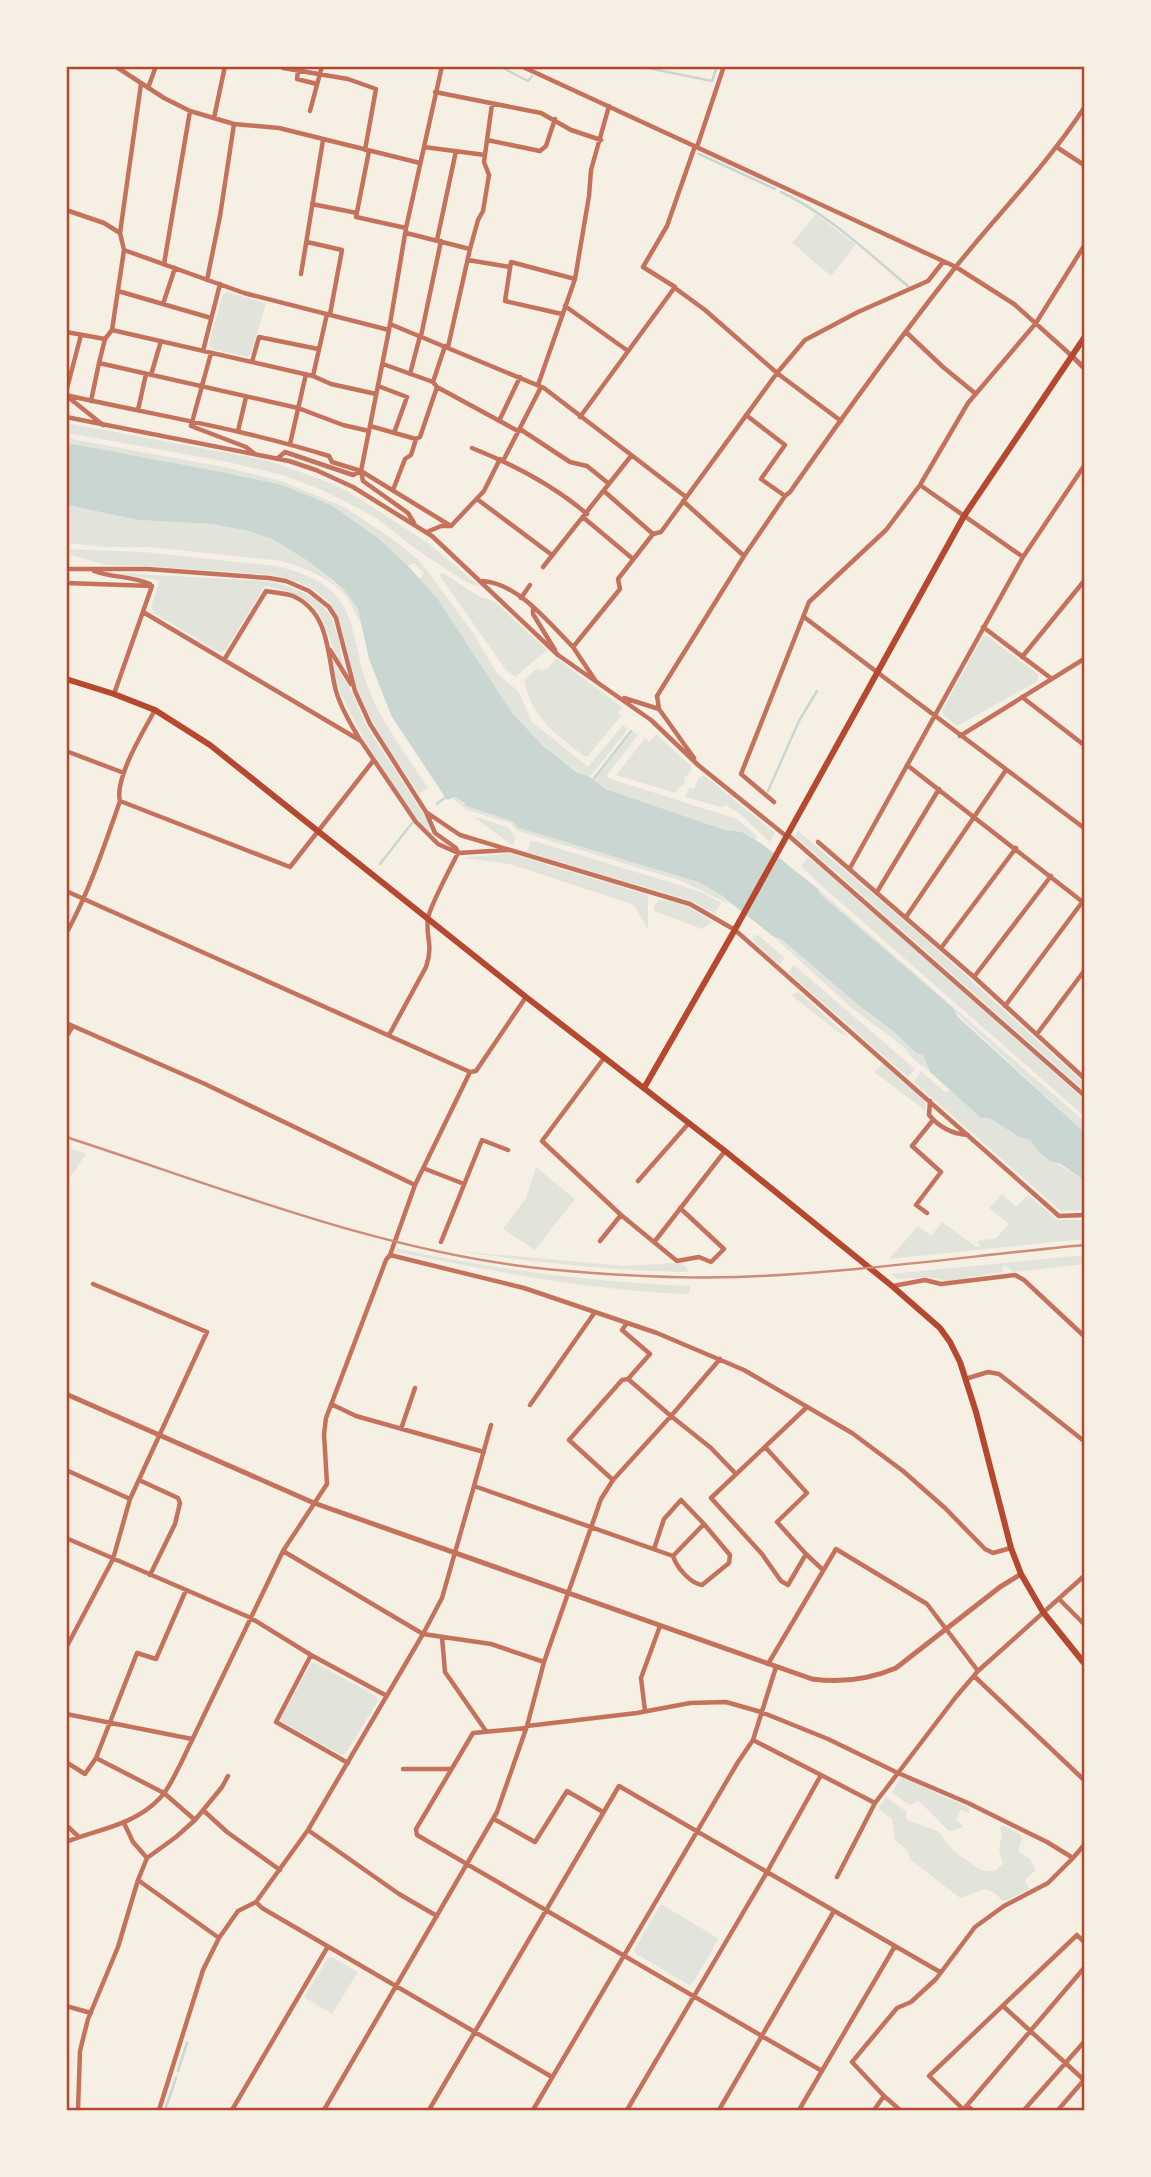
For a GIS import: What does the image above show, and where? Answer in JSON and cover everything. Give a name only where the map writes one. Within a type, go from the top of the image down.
[{"type":"main road","points":[[644,1088],[737,927],[964,516],[1084,338]]},
{"type":"main road","points":[[66,679],[155,710],[210,746],[689,1123],[892,1286],[940,1328],[950,1342],[965,1379],[1011,1548],[1021,1574],[1043,1612],[1084,1663]]},
{"type":"street","points":[[115,66],[190,111],[234,124],[279,128],[420,163]]},
{"type":"street","points":[[148,88],[156,66]]},
{"type":"street","points":[[214,118],[225,66]]},
{"type":"street","points":[[415,526],[408,513],[363,481],[361,471],[406,230],[442,66]]},
{"type":"street","points":[[522,66],[956,267],[998,292],[1084,368]]},
{"type":"street","points":[[724,66],[667,226],[643,267],[705,310],[777,373],[841,421]]},
{"type":"street","points":[[283,68],[298,71],[321,70],[376,89],[356,217],[470,248]]},
{"type":"street","points":[[310,111],[321,70]]},
{"type":"street","points":[[298,71],[298,79],[317,84]]},
{"type":"street","points":[[91,401],[105,339],[112,330],[124,250],[120,233],[141,84]]},
{"type":"street","points":[[435,92],[541,113],[571,130],[601,140]]},
{"type":"street","points":[[393,490],[405,459],[411,455],[416,439],[420,437],[447,346],[470,248],[483,211],[489,175],[484,162],[492,104]]},
{"type":"street","points":[[427,532],[441,526],[451,526],[484,491],[519,430],[540,386],[575,279],[591,170],[609,106]]},
{"type":"street","points":[[698,765],[659,709],[657,696],[744,556],[785,496],[956,267],[1058,148],[1084,108]]},
{"type":"street","points":[[164,264],[190,111]]},
{"type":"street","points":[[487,140],[540,151],[546,146],[555,119]]},
{"type":"street","points":[[207,280],[234,124]]},
{"type":"street","points":[[301,274],[323,140]]},
{"type":"street","points":[[424,146],[485,155]]},
{"type":"street","points":[[1058,148],[1084,165]]},
{"type":"street","points":[[410,374],[421,336],[456,151]]},
{"type":"street","points":[[313,204],[357,213]]},
{"type":"street","points":[[66,211],[104,223],[120,233]]},
{"type":"street","points":[[290,444],[298,408],[328,314],[342,250],[307,242]]},
{"type":"street","points":[[774,802],[741,774],[809,602],[886,530],[920,485],[976,394],[1036,323],[1084,246]]},
{"type":"street","points":[[124,250],[244,293],[421,336],[540,386],[684,499],[744,556]]},
{"type":"street","points":[[468,260],[510,267]]},
{"type":"street","points":[[562,314],[505,301],[511,262],[575,279]]},
{"type":"street","points":[[573,647],[620,589],[618,579],[653,534],[661,532],[777,373],[805,340],[858,312],[929,281],[943,262]]},
{"type":"street","points":[[163,304],[176,268]]},
{"type":"street","points":[[203,351],[220,284]]},
{"type":"street","points":[[580,416],[675,287]]},
{"type":"street","points":[[118,291],[211,318]]},
{"type":"street","points":[[565,306],[628,351]]},
{"type":"street","points":[[112,330],[309,375],[331,384],[377,394]]},
{"type":"street","points":[[66,332],[105,339]]},
{"type":"street","points":[[906,332],[976,394]]},
{"type":"street","points":[[66,394],[80,335]]},
{"type":"street","points":[[252,362],[259,337],[318,349]]},
{"type":"street","points":[[138,410],[160,341]]},
{"type":"street","points":[[211,353],[191,426],[246,447],[256,454]]},
{"type":"street","points":[[99,363],[298,408],[343,425],[370,428],[416,439]]},
{"type":"street","points":[[383,364],[435,384],[570,461],[587,466],[608,483]]},
{"type":"street","points":[[499,421],[520,377]]},
{"type":"street","points":[[378,386],[407,397],[394,433]]},
{"type":"street","points":[[66,394],[192,420],[328,456],[332,462],[361,471],[451,526]]},
{"type":"street","points":[[66,394],[103,425]]},
{"type":"street","points":[[238,431],[246,397]]},
{"type":"street","points":[[746,415],[785,445],[761,479],[785,496]]},
{"type":"street","points":[[66,417],[256,454],[316,470],[353,487],[427,532],[558,655],[651,720],[698,765],[786,836],[1084,1095]]},
{"type":"street","points":[[472,448],[502,460],[569,498],[585,516],[634,559]]},
{"type":"street","points":[[278,459],[285,452],[353,475],[361,471]]},
{"type":"street","points":[[543,567],[631,456]]},
{"type":"street","points":[[850,868],[1023,556],[1084,466]]},
{"type":"street","points":[[920,485],[1023,556]]},
{"type":"street","points":[[605,492],[653,534]]},
{"type":"street","points":[[477,499],[552,555]]},
{"type":"street","points":[[66,569],[147,569],[286,581],[309,591],[329,607],[336,618],[355,691]]},
{"type":"street","points":[[90,569],[109,577],[141,580],[152,586]]},
{"type":"street","points":[[482,581],[494,582],[533,608],[573,647],[596,682]]},
{"type":"street","points":[[1022,657],[1084,581]]},
{"type":"street","points":[[66,583],[152,586]]},
{"type":"street","points":[[521,598],[530,585]]},
{"type":"street","points":[[114,694],[152,586]]},
{"type":"street","points":[[224,660],[266,591],[291,596],[314,612],[322,625],[341,706],[373,760],[422,829],[438,844],[458,853],[510,850]]},
{"type":"street","points":[[533,608],[533,614],[558,655]]},
{"type":"street","points":[[143,612],[361,741]]},
{"type":"street","points":[[804,617],[1084,828]]},
{"type":"street","points":[[983,627],[1052,679]]},
{"type":"street","points":[[328,647],[435,833],[456,848],[458,853],[428,918],[430,956],[390,1035]]},
{"type":"street","points":[[960,736],[1084,659]]},
{"type":"street","points":[[619,696],[659,709]]},
{"type":"street","points":[[1022,697],[1084,745]]},
{"type":"street","points":[[66,934],[85,900],[120,801],[118,795],[135,745],[155,710]]},
{"type":"street","points":[[66,751],[124,773]]},
{"type":"street","points":[[120,801],[290,867],[373,760]]},
{"type":"street","points":[[907,765],[1084,902],[1005,1006]]},
{"type":"street","points":[[905,917],[1006,770]]},
{"type":"street","points":[[877,892],[939,789]]},
{"type":"street","points":[[425,813],[460,835],[690,904],[737,927],[804,993],[1059,1216],[1084,1214]]},
{"type":"street","points":[[818,842],[974,977],[1084,1077]]},
{"type":"street","points":[[941,948],[1016,848]]},
{"type":"street","points":[[974,977],[1051,876]]},
{"type":"street","points":[[66,891],[470,1072],[476,1071],[526,997]]},
{"type":"street","points":[[1036,1034],[1084,971]]},
{"type":"street","points":[[66,1023],[214,1088],[415,1185]]},
{"type":"street","points":[[66,1037],[73,1026]]},
{"type":"street","points":[[604,1058],[542,1141],[621,1215],[677,1261],[699,1257],[709,1263],[723,1249],[680,1208]]},
{"type":"street","points":[[66,1842],[124,1824],[146,1810],[164,1793],[283,1551],[327,1483],[324,1434],[331,1404],[415,1185],[470,1072]]},
{"type":"street","points":[[930,1101],[929,1115],[933,1120],[956,1134],[969,1135]]},
{"type":"street","points":[[927,1213],[916,1205],[941,1172],[912,1146],[933,1120]]},
{"type":"street","points":[[638,1181],[689,1123]]},
{"type":"street","points":[[441,1242],[482,1140],[508,1150]]},
{"type":"street","points":[[654,1241],[725,1152]]},
{"type":"street","points":[[423,1168],[464,1184]]},
{"type":"street","points":[[600,1241],[621,1215]]},
{"type":"street","points":[[390,1255],[524,1288],[627,1323],[720,1359],[763,1380],[836,1423],[903,1471],[945,1508],[985,1549],[993,1553],[1011,1548]]},
{"type":"street","points":[[892,1286],[925,1280],[941,1284],[1015,1275],[1024,1280],[1084,1336]]},
{"type":"street","points":[[66,1648],[113,1559],[130,1499],[207,1332],[93,1283]]},
{"type":"street","points":[[530,1405],[595,1312]]},
{"type":"street","points":[[613,1480],[569,1440],[622,1380],[628,1379],[650,1354],[622,1330],[627,1323]]},
{"type":"street","points":[[324,2110],[494,1819],[527,1727],[544,1662],[604,1491],[720,1359]]},
{"type":"street","points":[[965,1379],[988,1372],[999,1374],[1084,1441]]},
{"type":"street","points":[[628,1379],[711,1448],[736,1474]]},
{"type":"street","points":[[401,1429],[415,1388]]},
{"type":"street","points":[[66,1394],[314,1503],[812,1679],[832,1682],[876,1677],[896,1668],[1000,1587],[1021,1574]]},
{"type":"street","points":[[331,1404],[356,1416],[484,1452]]},
{"type":"street","points":[[806,1554],[788,1585],[781,1581],[762,1554],[711,1498],[807,1408]]},
{"type":"street","points":[[159,2110],[203,1970],[219,1938],[238,1911],[256,1902],[308,1830],[442,1598],[491,1425]]},
{"type":"street","points":[[766,1448],[807,1493],[777,1522],[823,1570]]},
{"type":"street","points":[[66,1471],[130,1499]]},
{"type":"street","points":[[139,1480],[178,1498],[180,1503],[175,1524],[150,1575]]},
{"type":"street","points":[[474,1486],[673,1556]]},
{"type":"street","points":[[654,1549],[664,1519],[681,1500],[730,1555],[729,1563],[702,1585],[695,1584],[674,1562],[673,1556]]},
{"type":"street","points":[[673,1556],[704,1524]]},
{"type":"street","points":[[66,1538],[251,1618],[311,1655],[387,1696]]},
{"type":"street","points":[[768,1664],[836,1549],[927,1604],[978,1671]]},
{"type":"street","points":[[283,1551],[423,1634],[491,1644],[544,1662]]},
{"type":"street","points":[[837,1877],[875,1803],[954,1698],[978,1671],[1084,1576]]},
{"type":"street","points":[[66,1762],[85,1774],[96,1758],[137,1653],[156,1659],[186,1590]]},
{"type":"street","points":[[1059,1599],[1084,1625]]},
{"type":"street","points":[[645,1710],[641,1678],[660,1626]]},
{"type":"street","points":[[442,1637],[445,1672],[486,1731]]},
{"type":"street","points":[[311,1655],[276,1722],[348,1763]]},
{"type":"street","points":[[533,2110],[737,1762],[753,1741],[776,1667]]},
{"type":"street","points":[[974,1676],[1084,1780]]},
{"type":"street","points":[[822,2071],[417,1835],[416,1829],[473,1733],[637,1713],[690,1703],[726,1702],[828,1739],[1025,1831],[1073,1858]]},
{"type":"street","points":[[66,1714],[192,1739]]},
{"type":"street","points":[[753,1741],[875,1803]]},
{"type":"street","points":[[96,1758],[164,1793],[195,1820]]},
{"type":"street","points":[[403,1769],[451,1769]]},
{"type":"street","points":[[627,2110],[821,1775]]},
{"type":"street","points":[[78,2110],[80,2051],[147,1858],[176,1837],[204,1811],[228,1776]]},
{"type":"street","points":[[429,2110],[619,1786],[940,1972]]},
{"type":"street","points":[[494,1819],[535,1842],[567,1791],[603,1812]]},
{"type":"street","points":[[204,1811],[227,1832],[280,1870]]},
{"type":"street","points":[[124,1824],[133,1842],[147,1858]]},
{"type":"street","points":[[66,1825],[79,1837]]},
{"type":"street","points":[[308,1830],[399,1894],[437,1916]]},
{"type":"street","points":[[900,2110],[852,2062],[897,2008],[911,2002],[936,1979],[975,1927],[1004,1906],[1048,1883],[1084,1845]]},
{"type":"street","points":[[138,1880],[219,1938]]},
{"type":"street","points":[[256,1902],[327,1948],[552,2077]]},
{"type":"street","points":[[719,2110],[834,1911]]},
{"type":"street","points":[[973,2110],[964,2109],[929,2076],[1077,1935],[1084,1942]]},
{"type":"street","points":[[801,2110],[895,1946]]},
{"type":"street","points":[[232,2110],[327,1948]]},
{"type":"street","points":[[964,2109],[1084,1968]]},
{"type":"street","points":[[1003,2006],[1084,2080],[1058,2110]]},
{"type":"street","points":[[66,2007],[91,2013]]},
{"type":"street","points":[[1024,2110],[1084,2042]]},
{"type":"street","points":[[874,2110],[884,2096]]},
{"type":"shaded area","points":[[816,214],[856,245],[831,276],[792,243]]},
{"type":"shaded area","points":[[227,292],[266,303],[251,354],[247,357],[212,349],[209,344],[223,294]]},
{"type":"shaded area","points":[[66,423],[266,460],[328,482],[349,492],[428,543],[481,587],[466,582],[417,550],[375,517],[322,490],[283,475],[228,462],[67,433]]},
{"type":"shaded area","points":[[66,438],[229,468],[281,481],[344,507],[390,537],[421,562],[473,633],[497,673],[519,692],[532,722],[588,767],[623,725],[628,729],[590,777],[562,761],[537,740],[515,716],[419,579],[424,574],[414,563],[407,566],[379,539],[333,506],[67,443]]},
{"type":"shaded area","points":[[67,443],[282,485],[333,506],[379,539],[411,569],[439,601],[512,713],[543,746],[575,771],[590,777],[605,789],[725,830],[742,832],[762,844],[818,889],[821,895],[953,1008],[958,1017],[1084,1132],[1084,1180],[1041,1154],[1030,1140],[1019,1137],[989,1118],[981,1118],[930,1072],[923,1055],[916,1053],[781,939],[773,936],[718,893],[698,882],[519,828],[512,821],[466,806],[455,797],[447,800],[392,717],[369,659],[358,609],[347,593],[305,559],[272,539],[249,531],[212,524],[138,520],[67,505]]},
{"type":"shaded area","points":[[66,505],[138,520],[212,524],[249,531],[272,539],[305,559],[347,593],[358,609],[364,628],[350,602],[338,588],[315,573],[281,561],[150,547],[106,547],[67,543]]},
{"type":"shaded area","points":[[67,549],[144,552],[276,566],[305,575],[325,586],[339,599],[348,614],[364,673],[378,709],[428,788],[419,794],[378,732],[359,692],[338,617],[330,603],[317,592],[272,575],[106,565],[67,554]]},
{"type":"shaded area","points":[[102,572],[267,581],[295,589],[313,598],[332,619],[345,673],[326,627],[313,606],[287,591],[265,586],[225,651],[219,652],[154,613],[151,607],[160,580]]},
{"type":"shaded area","points":[[443,573],[480,597],[494,601],[547,650],[515,677],[506,670],[439,575]]},
{"type":"shaded area","points":[[983,636],[987,636],[1038,674],[1038,681],[957,726],[943,715],[942,711]]},
{"type":"shaded area","points":[[556,658],[622,707],[618,713],[621,716],[588,756],[584,756],[546,724],[528,694],[524,680],[537,668],[548,669]]},
{"type":"shaded area","points":[[332,659],[353,694],[365,724],[426,818],[431,833],[408,808],[368,745],[340,691]]},
{"type":"shaded area","points":[[632,731],[638,735],[607,775],[608,778],[737,819],[757,836],[755,842],[742,832],[725,830],[605,789],[594,781]]},
{"type":"shaded area","points":[[656,734],[691,766],[691,771],[684,778],[685,782],[675,793],[616,775],[645,738],[649,742]]},
{"type":"shaded area","points":[[705,776],[775,833],[770,842],[740,814],[726,805],[721,807],[685,797],[689,788],[694,789],[699,777]]},
{"type":"shaded area","points":[[455,797],[467,806],[513,821],[519,828],[698,882],[718,893],[729,904],[682,881],[518,831],[510,823],[467,810],[452,798]]},
{"type":"shaded area","points":[[472,816],[508,827],[516,837],[513,846]]},
{"type":"shaded area","points":[[798,831],[919,933],[1084,1083],[1084,1090],[795,836]]},
{"type":"shaded area","points":[[531,840],[682,886],[721,903],[715,913],[689,900],[527,852]]},
{"type":"shaded area","points":[[508,853],[648,895],[648,930],[634,905],[510,864],[462,858]]},
{"type":"shaded area","points":[[808,857],[982,1007],[1084,1100],[1084,1116],[823,887],[801,866]]},
{"type":"shaded area","points":[[818,889],[1084,1121],[1084,1132],[953,1010],[821,895]]},
{"type":"shaded area","points":[[659,900],[680,904],[712,922],[702,929],[654,911]]},
{"type":"shaded area","points":[[757,934],[785,958],[779,965],[752,940]]},
{"type":"shaded area","points":[[773,936],[781,939],[916,1053],[923,1055],[930,1072],[913,1059],[903,1046],[854,1010]]},
{"type":"shaded area","points":[[794,965],[915,1069],[908,1077],[788,972]]},
{"type":"shaded area","points":[[799,992],[850,1038],[838,1032],[791,995]]},
{"type":"shaded area","points":[[883,1064],[925,1101],[926,1111],[874,1072]]},
{"type":"shaded area","points":[[921,1071],[945,1092],[950,1090],[981,1118],[989,1118],[1019,1137],[1030,1140],[1041,1154],[1084,1180],[1084,1210],[1061,1211],[914,1082]]},
{"type":"shaded area","points":[[66,1147],[86,1154],[67,1182]]},
{"type":"shaded area","points":[[536,1167],[575,1199],[535,1250],[503,1229],[526,1198]]},
{"type":"shaded area","points":[[1002,1194],[1016,1207],[1028,1195],[1057,1220],[1084,1220],[1084,1239],[889,1259],[918,1226],[931,1236],[942,1222],[976,1247],[981,1246],[977,1243],[981,1239],[983,1241],[996,1238],[1009,1224],[989,1208]]},
{"type":"shaded area","points":[[395,1248],[542,1273],[690,1286],[690,1292],[649,1292],[541,1279],[397,1252]]},
{"type":"shaded area","points":[[456,1251],[625,1266],[672,1263],[685,1265],[689,1272],[572,1265]]},
{"type":"shaded area","points":[[1084,1255],[1084,1264],[1013,1272],[1006,1266],[1002,1267],[1003,1272],[948,1281],[928,1277],[898,1279],[891,1274]]},
{"type":"shaded area","points":[[315,1663],[376,1696],[378,1701],[346,1753],[341,1755],[282,1722],[281,1718],[311,1664]]},
{"type":"shaded area","points":[[901,1777],[969,1808],[970,1813],[961,1810],[956,1820],[963,1826],[949,1831],[921,1803],[917,1801],[910,1805],[892,1793]]},
{"type":"shaded area","points":[[886,1797],[907,1812],[906,1818],[909,1821],[938,1831],[951,1849],[984,1871],[996,1871],[1003,1863],[999,1849],[1002,1835],[1000,1828],[1004,1825],[1021,1835],[1018,1851],[1030,1859],[1036,1870],[1025,1880],[1029,1889],[1008,1900],[1002,1900],[985,1889],[960,1898],[911,1860],[907,1850],[895,1840],[892,1819],[878,1808]]},
{"type":"shaded area","points":[[661,1904],[719,1939],[692,1984],[689,1985],[635,1953],[634,1950]]},
{"type":"shaded area","points":[[332,1957],[358,1972],[332,2014],[304,1997],[328,1958]]},
{"type":"waterway","points":[[499,66],[528,81],[532,76]]},
{"type":"waterway","points":[[638,66],[712,81],[717,66]]},
{"type":"waterway","points":[[699,154],[775,189]]},
{"type":"waterway","points":[[781,192],[815,211],[908,286]]},
{"type":"waterway","points":[[768,791],[799,721],[817,691]]},
{"type":"waterway","points":[[592,781],[631,731]]},
{"type":"waterway","points":[[437,804],[448,795]]},
{"type":"waterway","points":[[380,864],[412,823]]},
{"type":"waterway","points":[[178,2071],[187,2043]]},
{"type":"waterway","points":[[165,2110],[176,2078]]},
{"type":"railway","points":[[66,1137],[243,1197],[363,1233],[484,1261],[546,1269],[641,1276],[736,1277],[867,1268],[1084,1245]]}]
